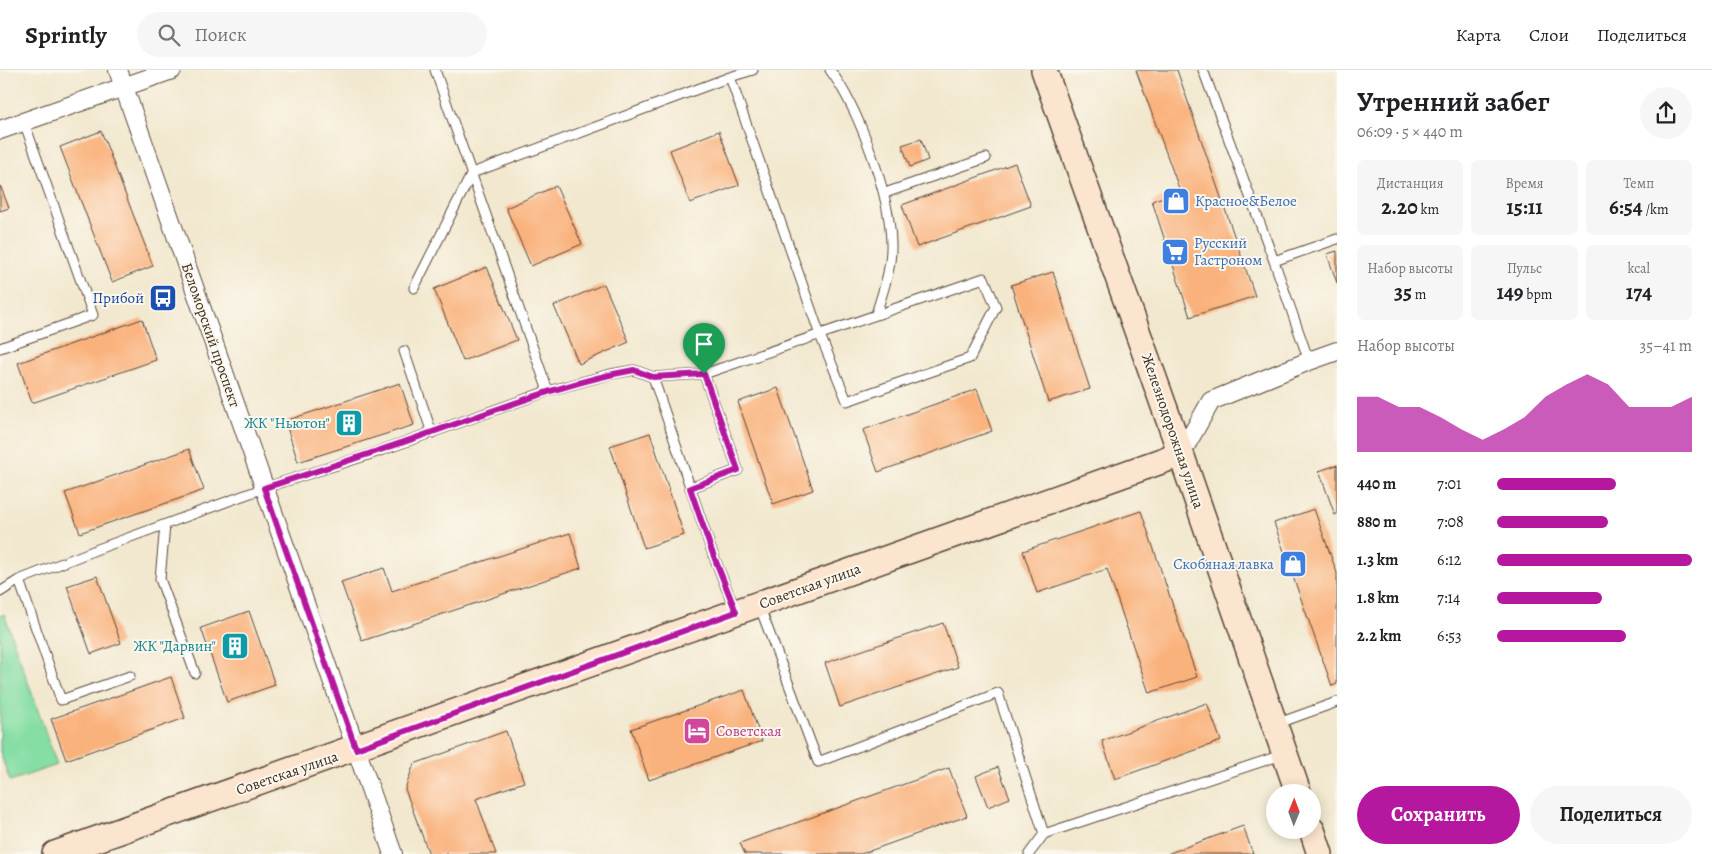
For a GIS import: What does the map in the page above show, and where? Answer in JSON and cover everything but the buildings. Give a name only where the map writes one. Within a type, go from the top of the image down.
[{"type":"street","name":"Беломорский проспект","points":[[118,70],[393,854]]},
{"type":"street","points":[[0,130],[172,70]]},
{"type":"street","name":"Железнодорожная улица","points":[[1044,70],[1181,454],[1295,784]]},
{"type":"street","points":[[1181,454],[1211,400],[1337,351]]},
{"type":"street","name":"Советская улица","points":[[55,854],[356,749],[1181,454]]},
{"type":"street","points":[[1315,839],[1320,854]]},
{"type":"lane","points":[[435,70],[548,392]]},
{"type":"lane","points":[[414,288],[472,173],[753,70]]},
{"type":"lane","points":[[830,70],[850,104],[863,133],[885,193],[891,243],[888,275],[876,314]]},
{"type":"lane","points":[[1203,70],[1274,261],[1308,361]]},
{"type":"lane","points":[[0,592],[19,580],[264,488],[432,433],[548,392],[610,374],[634,370],[653,377],[704,374],[820,335],[876,314],[984,278],[996,307],[970,358],[847,401],[820,335],[730,78]]},
{"type":"lane","points":[[0,348],[93,316],[24,122]]},
{"type":"lane","points":[[885,193],[986,158]]},
{"type":"lane","points":[[1274,261],[1337,239]]},
{"type":"lane","points":[[404,351],[432,433]]},
{"type":"lane","points":[[690,488],[738,470],[704,374]]},
{"type":"lane","points":[[653,377],[711,549],[748,609],[818,762],[998,693],[1044,834]]},
{"type":"lane","points":[[165,525],[160,579],[195,673]]},
{"type":"lane","points":[[19,580],[61,700],[130,676]]},
{"type":"lane","points":[[1275,724],[1337,702]]},
{"type":"lane","points":[[1029,854],[1044,834],[1285,754]]},
{"type":"green space","points":[[4,614],[57,765],[10,781],[0,752],[0,616]]},
{"type":"place","name":"Красное&Белое","points":[[1176,201]]},
{"type":"place","name":"Русский Гастроном","points":[[1175,252]]},
{"type":"place","name":"Прибой","points":[[163,298]]},
{"type":"place","name":"ЖК \"Ньютон\"","points":[[349,423]]},
{"type":"place","name":"Скобяная лавка","points":[[1293,564]]},
{"type":"place","name":"ЖК \"Дарвин\"","points":[[235,646]]},
{"type":"place","name":"Советская","points":[[697,731]]},
{"type":"route","points":[[634,370],[653,377],[704,374],[738,470],[690,488],[711,549],[736,612],[356,749],[264,488],[371,454],[548,392],[610,374],[634,370]]}]
